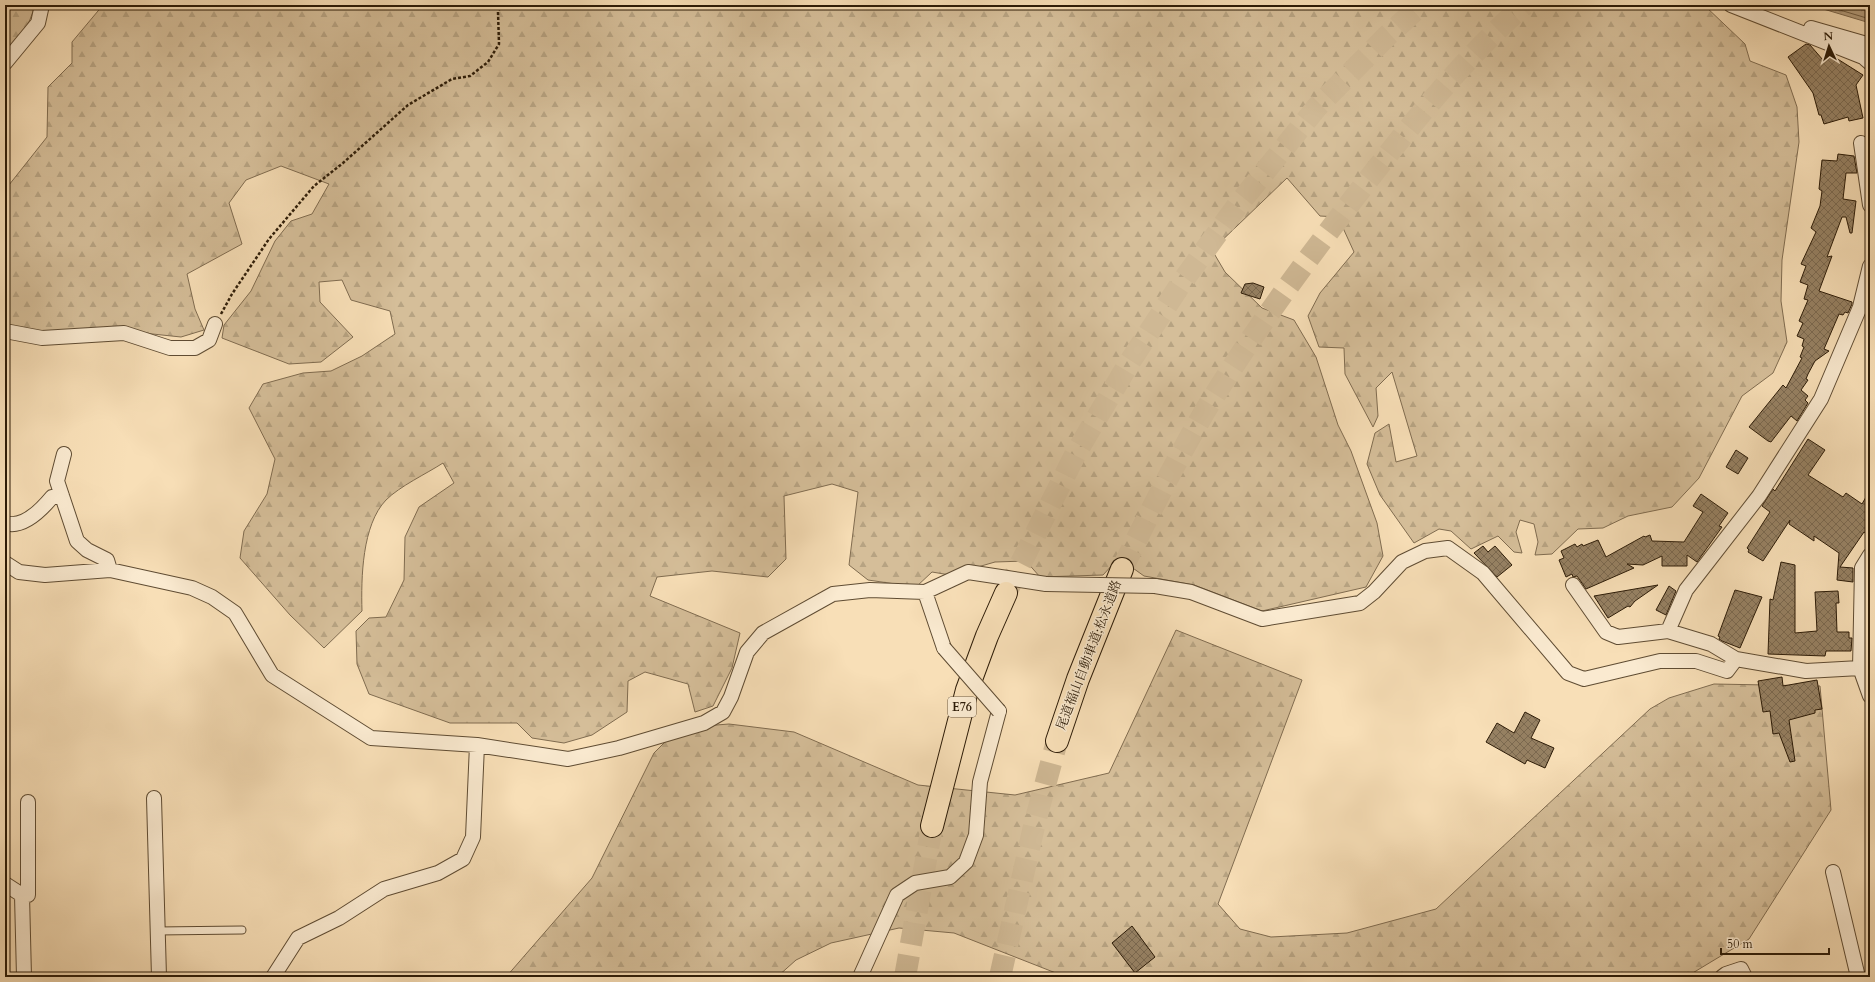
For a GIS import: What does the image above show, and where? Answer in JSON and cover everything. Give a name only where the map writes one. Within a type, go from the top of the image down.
[{"type":"highway","name":"尾道福山自動車道;松永道路","points":[[1057,741],[1078,679],[1122,569]]},
{"type":"highway","name":"E76","points":[[932,826],[967,690],[987,636],[1006,593]]},
{"type":"street","points":[[5,63],[38,23],[42,5]]},
{"type":"street","points":[[1731,5],[1870,45]]},
{"type":"street","points":[[1731,5],[1863,57],[1870,63]]},
{"type":"street","points":[[1861,143],[1870,205]]},
{"type":"street","points":[[1668,631],[1686,590],[1759,496],[1821,399],[1860,307],[1870,266]]},
{"type":"street","points":[[5,330],[42,338],[124,333],[170,348],[195,348],[210,340],[215,324]]},
{"type":"street","points":[[64,454],[57,481],[77,541],[87,550],[107,560],[110,570]]},
{"type":"street","points":[[5,523],[10,524],[30,518],[41,509],[52,496],[62,496]]},
{"type":"street","points":[[5,563],[19,572],[45,575],[110,570],[192,588],[212,597],[235,613],[272,675],[371,738],[477,745],[568,759],[619,748],[704,723],[723,712],[731,697],[747,652],[763,633],[833,594],[870,590],[925,592],[968,572],[1005,576],[1046,584],[1155,586],[1191,592],[1262,619],[1360,603],[1374,592],[1402,562],[1425,551],[1448,548],[1483,573],[1568,673],[1584,679],[1660,661],[1696,661],[1727,671],[1736,659]]},
{"type":"street","points":[[1870,555],[1862,568],[1860,668],[1870,696]]},
{"type":"street","points":[[1573,585],[1606,632],[1618,637],[1668,631],[1711,644],[1736,659],[1806,671],[1860,668]]},
{"type":"street","points":[[860,977],[897,895],[915,883],[950,877],[966,862],[976,835],[980,782],[999,711],[944,648],[925,592]]},
{"type":"street","points":[[272,977],[298,938],[339,918],[384,889],[438,873],[463,859],[473,837],[477,745]]},
{"type":"street","points":[[154,798],[159,977]]},
{"type":"street","points":[[5,884],[22,895],[28,895],[28,802]]},
{"type":"street","points":[[1833,872],[1858,977]]},
{"type":"street","points":[[22,895],[24,977]]},
{"type":"street","points":[[1722,977],[1726,974],[1741,969],[1745,977]]},
{"type":"lane","points":[[158,931],[242,930]]},
{"type":"path","points":[[215,324],[232,294],[269,239],[314,186],[343,163],[408,105],[452,79],[470,76],[488,62],[499,44],[498,12],[501,5]]},
{"type":"green space","points":[[5,5],[35,5],[23,32],[15,45],[5,56]]},
{"type":"green space","points":[[103,5],[1661,5],[1668,9],[1704,5],[1745,44],[1750,61],[1786,75],[1797,107],[1799,142],[1782,260],[1781,301],[1787,342],[1773,373],[1742,396],[1699,478],[1672,507],[1628,516],[1603,528],[1578,529],[1552,554],[1535,555],[1538,542],[1534,524],[1520,520],[1516,532],[1522,553],[1514,552],[1498,536],[1471,549],[1451,531],[1439,529],[1414,543],[1380,495],[1367,464],[1375,433],[1389,424],[1396,462],[1417,456],[1392,372],[1376,388],[1378,416],[1373,427],[1345,374],[1344,348],[1319,347],[1308,316],[1320,293],[1354,252],[1338,217],[1320,216],[1287,178],[1212,250],[1225,272],[1262,308],[1294,320],[1316,357],[1338,425],[1351,451],[1377,523],[1383,556],[1366,587],[1262,611],[1194,585],[1144,576],[1130,566],[1114,563],[1103,575],[1040,577],[1026,561],[995,562],[950,575],[932,572],[916,587],[868,580],[849,565],[858,492],[832,484],[784,496],[786,559],[768,577],[712,571],[657,577],[650,596],[740,633],[732,668],[713,706],[695,712],[688,684],[645,672],[628,681],[627,712],[592,735],[564,743],[532,738],[517,723],[450,723],[369,694],[357,664],[356,631],[369,618],[386,617],[404,580],[405,537],[419,507],[454,483],[443,463],[398,490],[386,500],[378,511],[372,523],[365,552],[362,583],[362,611],[324,648],[290,615],[240,558],[244,531],[267,494],[275,459],[249,408],[263,384],[303,373],[331,371],[362,356],[395,334],[390,311],[351,300],[342,280],[319,282],[320,302],[353,337],[321,362],[289,364],[222,338],[224,325],[251,291],[275,241],[291,221],[312,214],[329,184],[281,166],[246,180],[229,203],[242,244],[187,274],[195,309],[204,330],[181,337],[143,333],[5,334],[5,190],[47,137],[48,87],[72,63],[72,42]]},
{"type":"green space","points":[[1176,630],[1302,680],[1218,904],[1240,929],[1271,937],[1347,933],[1436,909],[1650,709],[1669,698],[1714,684],[1820,686],[1831,810],[1749,939],[1686,977],[1066,977],[954,933],[899,928],[831,943],[796,960],[777,977],[506,977],[592,878],[654,753],[679,728],[729,724],[794,732],[918,785],[1015,795],[1109,773]]},
{"type":"water","points":[[1810,5],[1870,5],[1870,23]]},
{"type":"building","points":[[1806,44],[1810,45],[1823,60],[1828,53],[1863,75],[1856,85],[1863,118],[1849,121],[1848,117],[1824,124],[1821,115],[1819,115],[1813,93],[1788,57]]},
{"type":"building","points":[[1838,154],[1854,156],[1857,173],[1846,173],[1843,199],[1856,201],[1852,233],[1850,233],[1846,217],[1842,217],[1827,257],[1832,256],[1819,291],[1852,302],[1852,304],[1848,313],[1845,312],[1843,315],[1839,314],[1824,349],[1829,351],[1815,361],[1808,374],[1806,379],[1808,380],[1801,390],[1808,396],[1805,400],[1808,403],[1797,421],[1791,416],[1771,442],[1749,427],[1783,385],[1786,388],[1802,358],[1800,357],[1804,347],[1802,346],[1804,339],[1797,336],[1803,323],[1799,321],[1808,300],[1804,299],[1808,285],[1800,282],[1806,266],[1801,264],[1816,232],[1811,228],[1820,206],[1822,191],[1819,189],[1822,160],[1837,161]]},
{"type":"building","points":[[1253,283],[1264,287],[1260,299],[1241,293],[1245,284]]},
{"type":"building","points":[[1808,439],[1825,450],[1808,475],[1843,497],[1846,493],[1862,504],[1870,490],[1870,536],[1864,532],[1840,567],[1853,568],[1853,582],[1837,580],[1839,553],[1814,536],[1814,541],[1789,524],[1790,520],[1763,561],[1748,552],[1749,550],[1747,548],[1770,512],[1762,506],[1773,489],[1775,491]]},
{"type":"building","points":[[1736,450],[1748,458],[1738,474],[1726,467]]},
{"type":"building","points":[[1701,494],[1728,513],[1719,526],[1722,527],[1697,562],[1687,555],[1687,566],[1662,566],[1662,556],[1643,565],[1627,564],[1634,568],[1586,589],[1577,576],[1573,577],[1572,574],[1566,577],[1559,560],[1564,558],[1561,551],[1575,544],[1577,547],[1582,544],[1583,546],[1598,540],[1606,557],[1644,536],[1650,535],[1652,541],[1684,542],[1703,512],[1693,506]]},
{"type":"building","points":[[1483,546],[1488,552],[1495,546],[1512,565],[1497,577],[1474,553]]},
{"type":"building","points":[[1781,562],[1795,565],[1795,633],[1817,631],[1815,592],[1838,591],[1839,603],[1836,603],[1837,632],[1849,632],[1849,638],[1852,638],[1851,651],[1826,651],[1825,656],[1768,654],[1770,599],[1773,600]]},
{"type":"building","points":[[1658,585],[1635,601],[1630,607],[1628,606],[1608,618],[1594,596]]},
{"type":"building","points":[[1669,586],[1676,591],[1666,615],[1656,610]]},
{"type":"building","points":[[1735,590],[1762,597],[1740,648],[1722,641],[1718,636]]},
{"type":"building","points":[[1782,677],[1783,686],[1817,680],[1822,709],[1815,710],[1815,713],[1789,720],[1795,761],[1790,762],[1779,733],[1773,734],[1770,711],[1763,712],[1758,681]]},
{"type":"building","points":[[1525,712],[1540,720],[1531,738],[1554,748],[1545,768],[1527,760],[1525,764],[1486,742],[1497,723],[1514,733]]},
{"type":"building","points":[[1132,926],[1155,957],[1135,973],[1112,943]]},
{"type":"tunnel","points":[[1006,593],[1076,453],[1129,363],[1182,282],[1237,206],[1317,107],[1387,36],[1421,5]]},
{"type":"tunnel","points":[[1122,569],[1172,469],[1194,430],[1239,357],[1275,304],[1391,150],[1433,99],[1500,27],[1524,5]]},
{"type":"tunnel","points":[[1000,977],[1035,822],[1057,741]]},
{"type":"tunnel","points":[[905,977],[932,826]]}]
